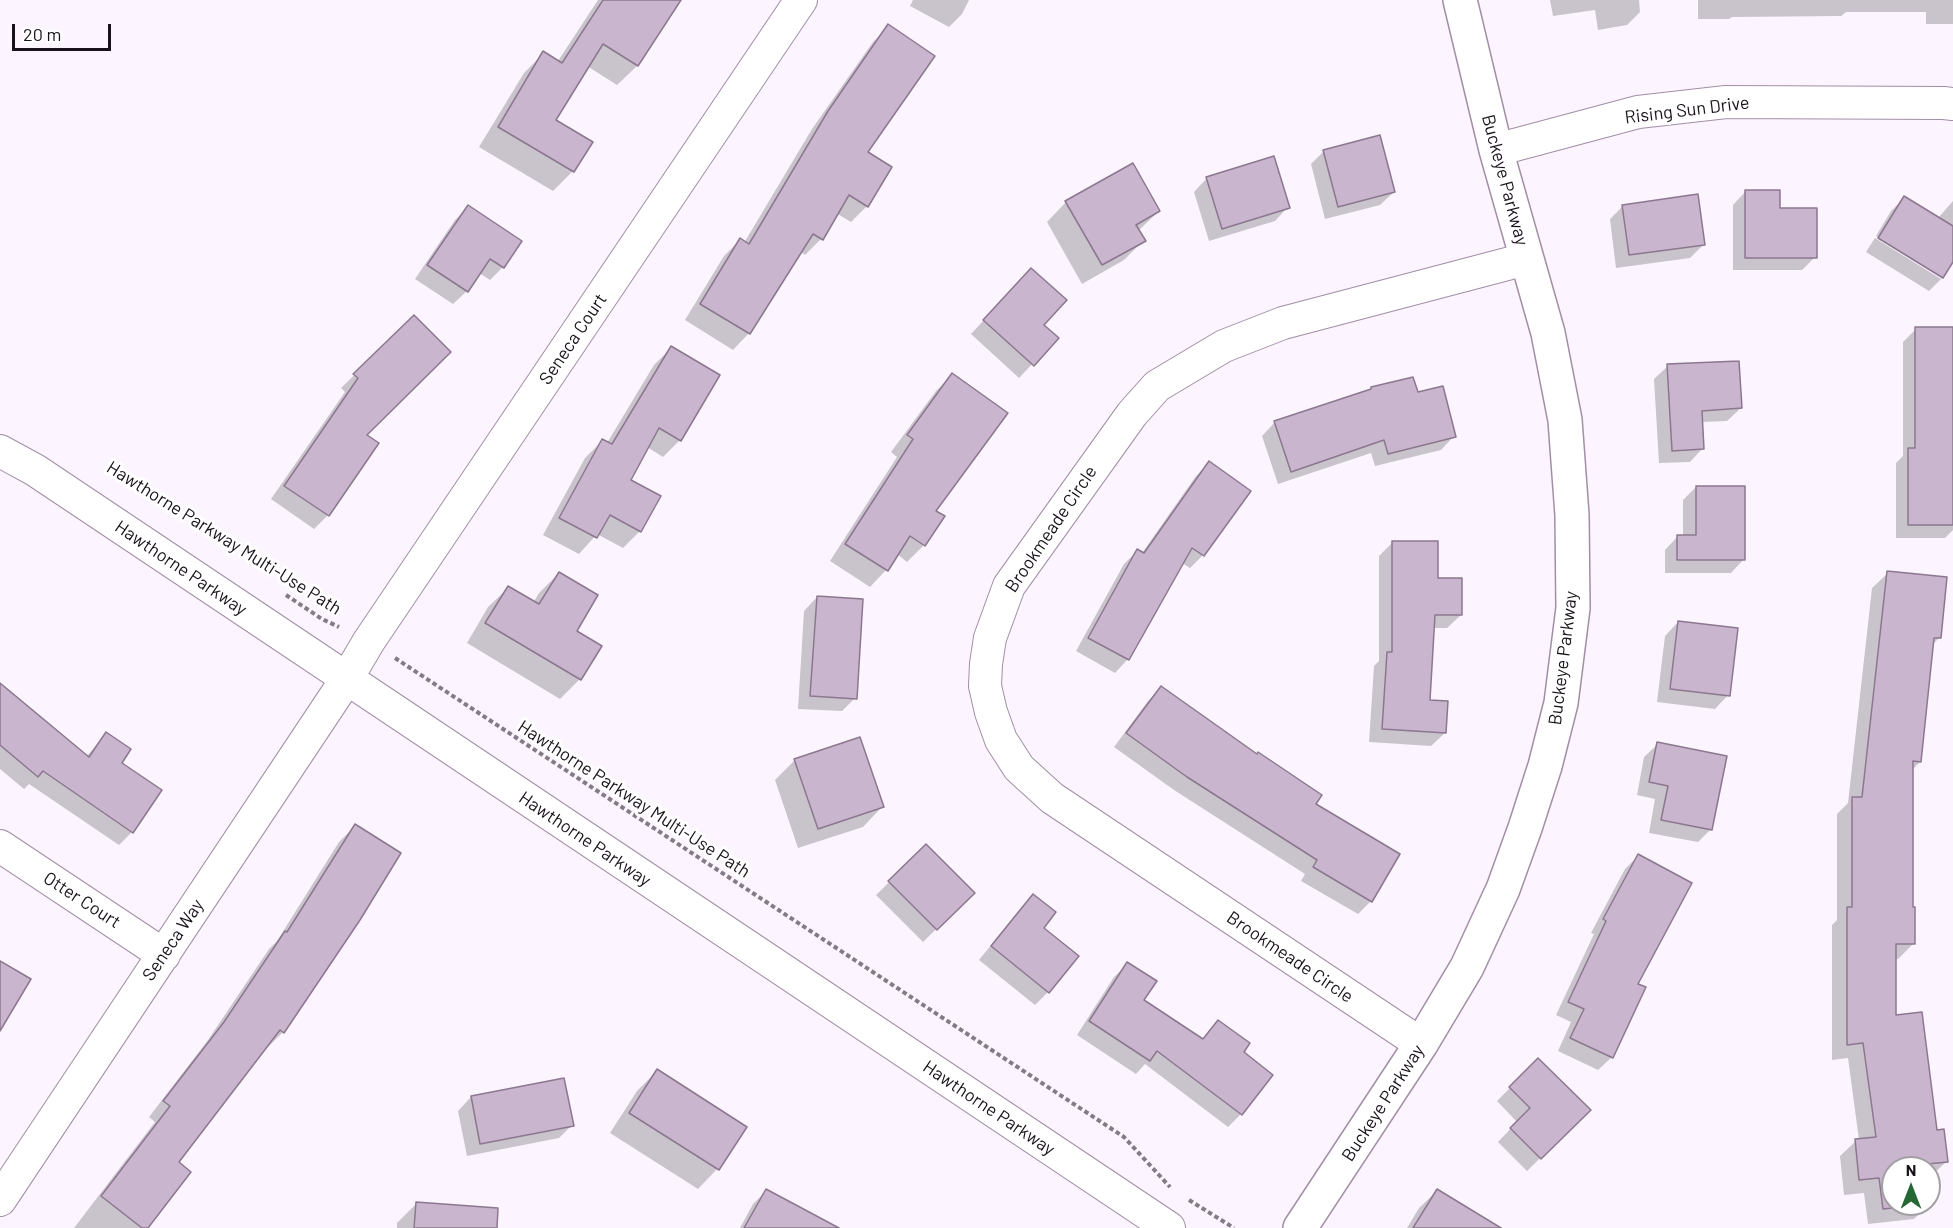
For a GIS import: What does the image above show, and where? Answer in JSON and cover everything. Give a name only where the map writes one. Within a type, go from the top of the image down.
[{"type":"street","name":"Seneca Court","points":[[346,680],[369,641],[801,0]]},
{"type":"street","name":"Buckeye Parkway","points":[[1300,1228],[1421,1044],[1467,967],[1503,889],[1545,766],[1561,703],[1573,608],[1572,515],[1565,420],[1548,333],[1496,150],[1460,0]]},
{"type":"street","name":"Rising Sun Drive","points":[[1496,150],[1638,112],[1726,102],[1953,104]]},
{"type":"street","name":"Brookmeade Circle","points":[[1421,1044],[1052,798],[1019,768],[1001,740],[985,686],[986,664],[990,638],[1009,586],[1132,414],[1157,386],[1224,346],[1282,323],[1526,259]]},
{"type":"street","name":"Hawthorne Parkway","points":[[0,451],[35,470],[1169,1228]]},
{"type":"street","name":"Seneca Way","points":[[0,1200],[346,680]]},
{"type":"street","name":"Otter Court","points":[[0,846],[164,955]]},
{"type":"path","name":"Hawthorne Parkway Multi-Use Path","points":[[283,593],[322,619],[369,641],[1124,1137],[1171,1188]]},
{"type":"path","points":[[1180,1194],[1234,1228]]},
{"type":"building","points":[[603,0],[681,0],[638,66],[603,44],[556,120],[593,142],[574,172],[498,127],[543,51],[562,63]]},
{"type":"building","points":[[888,24],[935,56],[868,152],[892,167],[868,207],[849,195],[823,240],[813,234],[750,334],[700,304],[740,238],[749,244],[828,111]]},
{"type":"building","points":[[1380,135],[1395,192],[1338,207],[1323,150]]},
{"type":"building","points":[[1274,156],[1290,208],[1222,229],[1206,177]]},
{"type":"building","points":[[1133,163],[1160,211],[1136,225],[1146,241],[1102,265],[1065,201]]},
{"type":"building","points":[[1745,190],[1780,190],[1780,208],[1817,208],[1817,258],[1745,258]]},
{"type":"building","points":[[1698,194],[1705,245],[1629,255],[1622,205]]},
{"type":"building","points":[[1904,196],[1953,226],[1953,262],[1943,278],[1878,238]]},
{"type":"building","points":[[468,205],[522,241],[504,268],[490,259],[468,292],[427,265]]},
{"type":"building","points":[[1031,268],[1067,300],[1044,325],[1059,338],[1034,366],[983,320]]},
{"type":"building","points":[[414,315],[451,352],[367,435],[379,443],[329,516],[284,486],[358,378],[353,374]]},
{"type":"building","points":[[1915,327],[1953,327],[1953,525],[1908,525],[1908,448],[1915,448]]},
{"type":"building","points":[[671,346],[720,375],[681,441],[659,428],[631,480],[661,496],[641,532],[610,515],[597,538],[559,518],[602,439],[612,444]]},
{"type":"building","points":[[1739,361],[1742,408],[1702,411],[1704,449],[1672,451],[1667,364]]},
{"type":"building","points":[[952,373],[1008,413],[936,511],[945,516],[925,546],[910,536],[888,571],[845,544],[913,439],[907,435]]},
{"type":"building","points":[[1413,377],[1418,392],[1443,386],[1456,437],[1388,454],[1384,440],[1291,472],[1274,421],[1371,389],[1371,387]]},
{"type":"building","points":[[1209,461],[1251,491],[1204,556],[1192,548],[1129,660],[1088,638],[1137,549],[1144,553]]},
{"type":"building","points":[[1696,486],[1745,486],[1745,560],[1677,560],[1677,535],[1696,535]]},
{"type":"building","points":[[1392,541],[1438,541],[1438,578],[1462,578],[1462,615],[1435,615],[1430,700],[1448,701],[1446,733],[1382,729],[1387,652],[1392,652]]},
{"type":"building","points":[[1887,571],[1947,577],[1941,638],[1934,638],[1921,762],[1913,761],[1915,944],[1896,944],[1896,1015],[1922,1012],[1937,1130],[1944,1129],[1948,1162],[1941,1163],[1941,1156],[1881,1156],[1881,1194],[1879,1178],[1859,1180],[1855,1139],[1876,1137],[1863,1043],[1847,1045],[1847,907],[1852,907],[1852,797],[1862,797]]},
{"type":"building","points":[[559,572],[598,595],[577,631],[602,646],[581,680],[485,623],[508,586],[539,604]]},
{"type":"building","points":[[817,596],[863,599],[857,699],[810,696]]},
{"type":"building","points":[[1678,621],[1738,628],[1730,696],[1670,689]]},
{"type":"building","points":[[0,683],[89,757],[106,732],[131,749],[122,763],[162,790],[133,833],[43,771],[38,777],[0,745]]},
{"type":"building","points":[[1161,686],[1257,754],[1258,752],[1322,795],[1316,804],[1400,854],[1372,902],[1313,867],[1317,860],[1187,777],[1126,733]]},
{"type":"building","points":[[860,737],[884,807],[818,829],[794,759]]},
{"type":"building","points":[[1657,742],[1727,756],[1712,830],[1661,820],[1668,786],[1649,782]]},
{"type":"building","points":[[355,824],[401,853],[360,920],[284,1033],[280,1030],[179,1162],[191,1172],[148,1228],[142,1228],[101,1196],[170,1106],[163,1101],[224,1022],[285,931],[287,932]]},
{"type":"building","points":[[926,844],[975,893],[937,930],[888,881]]},
{"type":"building","points":[[1638,854],[1692,883],[1638,984],[1646,987],[1613,1058],[1570,1038],[1584,1009],[1568,1002],[1606,921],[1603,919]]},
{"type":"building","points":[[1033,894],[1056,912],[1044,928],[1079,956],[1049,993],[991,946]]},
{"type":"building","points":[[0,961],[31,979],[0,1031]]},
{"type":"building","points":[[1127,962],[1157,981],[1144,1000],[1203,1039],[1218,1020],[1250,1043],[1244,1052],[1273,1075],[1242,1115],[1157,1051],[1150,1061],[1089,1021]]},
{"type":"building","points":[[1538,1058],[1591,1110],[1541,1159],[1510,1128],[1530,1108],[1509,1087]]},
{"type":"building","points":[[657,1069],[747,1127],[719,1170],[629,1113]]},
{"type":"building","points":[[564,1078],[574,1126],[480,1144],[471,1096]]},
{"type":"building","points":[[766,1189],[839,1228],[744,1228]]},
{"type":"building","points":[[1437,1189],[1501,1228],[1413,1228]]},
{"type":"building","points":[[416,1202],[498,1208],[497,1228],[414,1228]]}]
